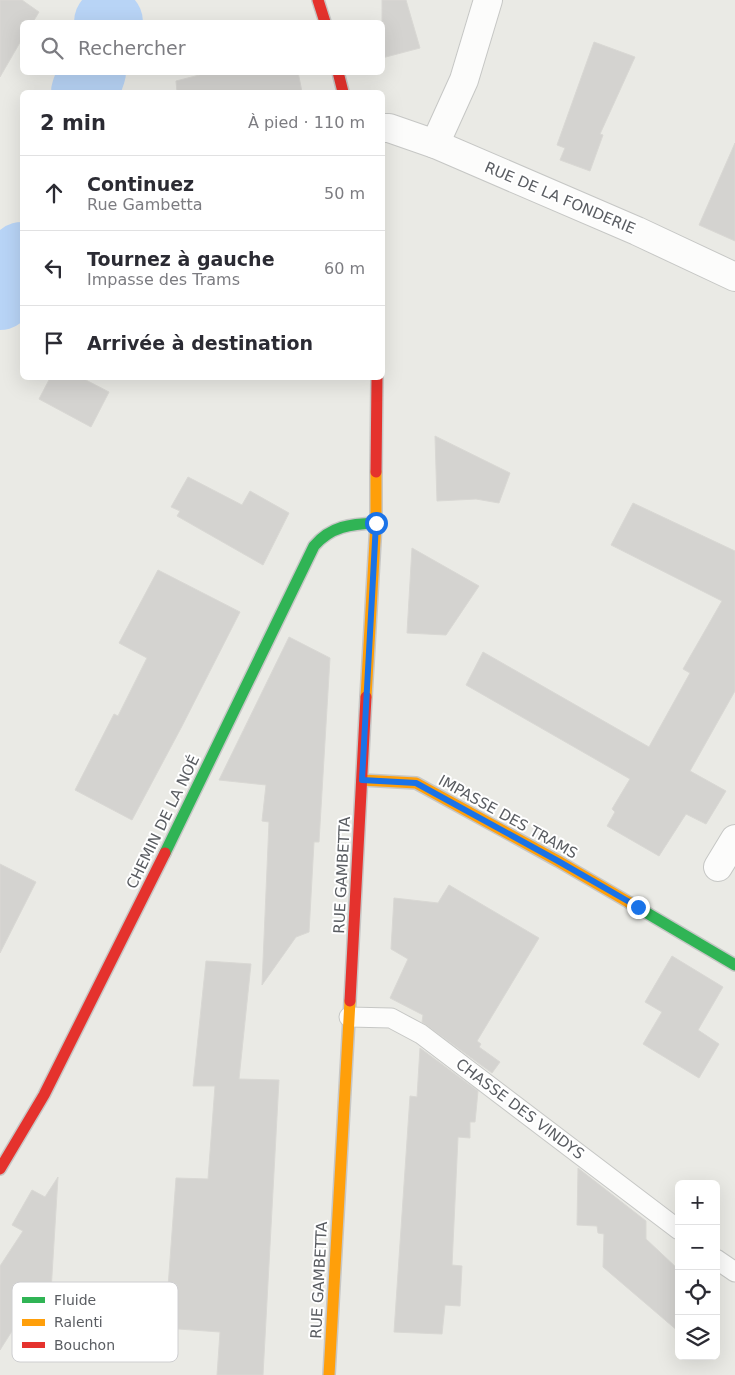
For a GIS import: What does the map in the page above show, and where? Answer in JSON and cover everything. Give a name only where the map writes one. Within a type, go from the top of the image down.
[{"type":"street","points":[[318,0],[324,20]]},
{"type":"street","points":[[435,144],[464,80],[488,0]]},
{"type":"street","points":[[339,75],[342,90]]},
{"type":"street","name":"RUE DE LA FONDERIE","points":[[385,128],[435,144],[637,231],[735,276]]},
{"type":"street","name":"RUE GAMBETTA","points":[[329,1375],[376,523],[377,380]]},
{"type":"street","name":"CHEMIN DE LA NOÉ","points":[[0,1169],[44,1095],[314,546],[321,537],[338,528],[354,524],[376,523]]},
{"type":"street","name":"IMPASSE DES TRAMS","points":[[362,780],[416,783],[558,861],[735,965]]},
{"type":"street","points":[[718,867],[735,839]]},
{"type":"lane","name":"CHASSE DES VINDYS","points":[[349,1018],[391,1018],[421,1034],[675,1227]]},
{"type":"lane","points":[[720,1261],[735,1272]]},
{"type":"building","points":[[0,0],[22,0],[39,12],[34,20],[20,20],[20,42],[0,77]]},
{"type":"building","points":[[382,0],[406,0],[420,48],[385,57],[385,20],[382,20]]},
{"type":"building","points":[[594,42],[635,57],[600,134],[603,135],[590,171],[560,160],[565,148],[557,145]]},
{"type":"building","points":[[199,75],[299,75],[302,90],[177,90],[176,81]]},
{"type":"building","points":[[735,143],[735,241],[699,225]]},
{"type":"building","points":[[49,380],[86,380],[109,392],[91,427],[39,399]]},
{"type":"building","points":[[435,436],[510,473],[499,503],[476,499],[437,501]]},
{"type":"building","points":[[188,477],[242,505],[250,491],[289,513],[263,565],[177,516],[180,511],[171,507]]},
{"type":"building","points":[[633,503],[735,551],[735,691],[690,771],[726,791],[706,824],[686,814],[659,856],[607,826],[615,812],[612,809],[630,779],[466,685],[483,652],[649,747],[690,673],[683,669],[722,601],[611,545]]},
{"type":"building","points":[[412,548],[479,586],[446,635],[407,633]]},
{"type":"building","points":[[158,570],[240,612],[132,820],[75,790],[114,714],[118,716],[147,658],[119,643]]},
{"type":"building","points":[[289,637],[330,658],[319,842],[314,842],[309,932],[296,937],[262,985],[269,822],[262,821],[266,785],[219,780]]},
{"type":"building","points":[[0,864],[36,882],[0,953]]},
{"type":"building","points":[[449,885],[539,938],[477,1041],[481,1044],[479,1047],[500,1062],[492,1073],[422,1022],[423,1015],[390,998],[408,959],[391,949],[394,898],[438,903]]},
{"type":"building","points":[[672,956],[723,987],[698,1030],[719,1044],[699,1078],[643,1044],[662,1012],[645,1002]]},
{"type":"building","points":[[206,961],[251,964],[239,1079],[279,1080],[263,1375],[217,1375],[220,1332],[178,1329],[178,1282],[168,1282],[176,1178],[208,1179],[215,1086],[193,1086]]},
{"type":"building","points":[[420,1048],[478,1091],[475,1122],[470,1122],[470,1138],[458,1137],[452,1265],[462,1266],[460,1306],[445,1305],[442,1334],[394,1332],[410,1096],[417,1097]]},
{"type":"building","points":[[578,1168],[646,1221],[646,1239],[675,1266],[675,1329],[603,1267],[604,1234],[598,1233],[597,1226],[577,1225]]},
{"type":"building","points":[[58,1177],[52,1282],[12,1282],[12,1331],[0,1350],[0,1266],[23,1231],[12,1225],[32,1190],[45,1197]]},
{"type":"waterway","points":[[86,90],[91,75]]},
{"type":"waterway","points":[[0,296],[20,260]]},
{"type":"traffic: fast","points":[[165,853],[314,546],[327,534],[342,527],[376,523]]},
{"type":"traffic: fast","points":[[630,903],[735,965]]},
{"type":"traffic: slow","points":[[366,697],[376,523],[376,472]]},
{"type":"traffic: slow","points":[[362,780],[416,783],[630,903]]},
{"type":"traffic: slow","points":[[329,1375],[350,1001]]},
{"type":"traffic: jam","points":[[318,0],[324,20]]},
{"type":"traffic: jam","points":[[339,75],[342,90]]},
{"type":"traffic: jam","points":[[376,472],[377,380]]},
{"type":"traffic: jam","points":[[350,1001],[366,697]]},
{"type":"traffic: jam","points":[[0,1169],[44,1095],[165,853]]},
{"type":"route","points":[[376,523],[362,780],[416,783],[638,907]]}]
